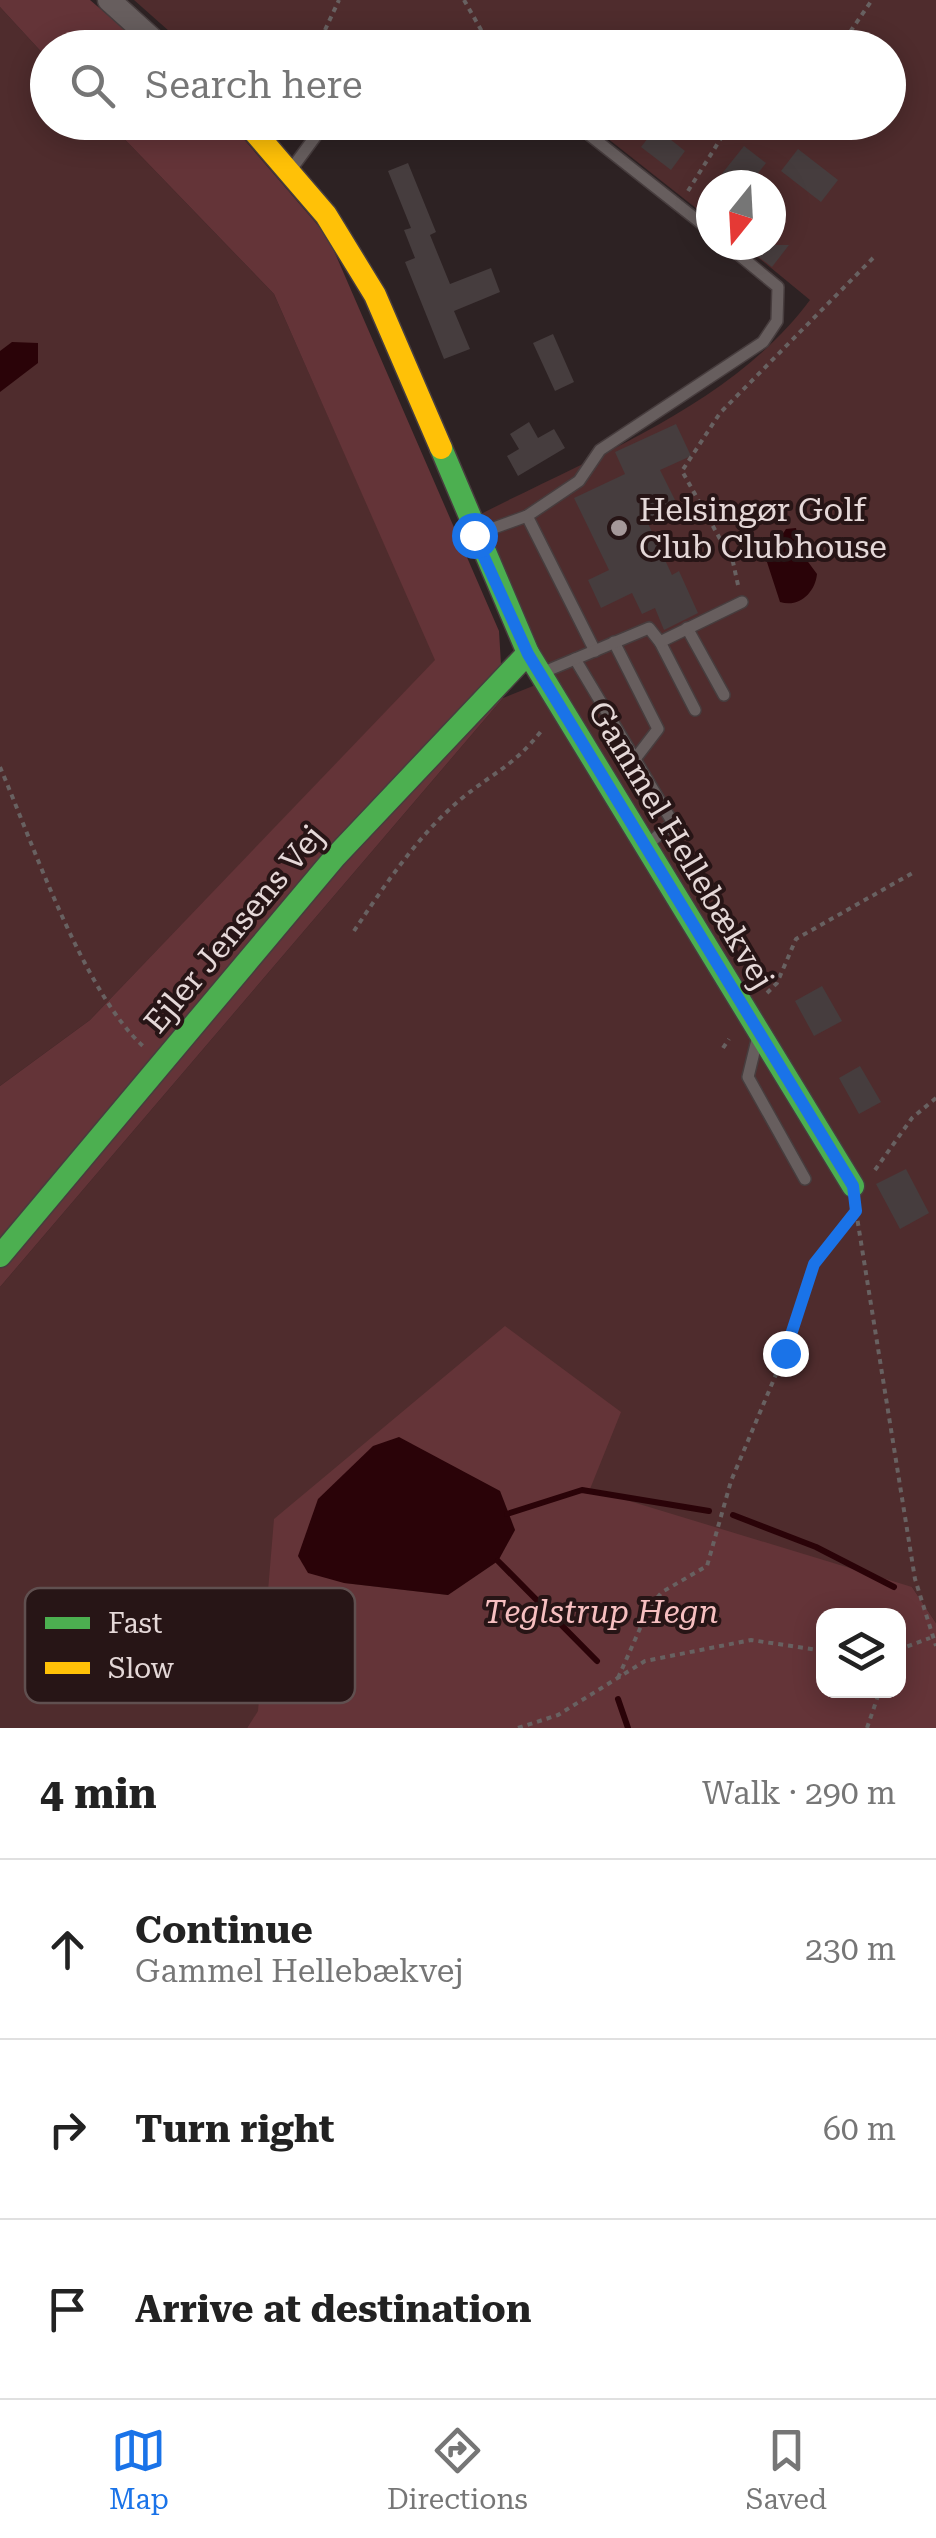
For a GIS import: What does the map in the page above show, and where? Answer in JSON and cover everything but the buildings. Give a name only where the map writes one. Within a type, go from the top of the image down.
[{"type":"street","points":[[109,0],[142,30]]},
{"type":"street","name":"Gammel Hellebækvej","points":[[262,140],[326,215],[376,295],[474,535],[534,663],[853,1186]]},
{"type":"street","name":"Ejler Jensens Vej","points":[[0,1256],[87,1147],[163,1065],[335,858],[534,663]]},
{"type":"lane","points":[[290,171],[313,140]]},
{"type":"lane","points":[[596,140],[696,219]]},
{"type":"lane","points":[[474,535],[527,516],[579,481],[600,450],[762,342],[776,321],[778,287],[746,260]]},
{"type":"lane","points":[[527,516],[594,651]]},
{"type":"lane","points":[[660,642],[736,605]]},
{"type":"lane","points":[[534,663],[574,659],[648,628],[660,642],[695,710]]},
{"type":"lane","points":[[688,628],[724,695]]},
{"type":"lane","points":[[614,642],[658,730],[635,759]]},
{"type":"lane","points":[[574,659],[673,823],[645,847]]},
{"type":"lane","points":[[758,1035],[748,1077],[806,1179]]},
{"type":"path","points":[[325,30],[339,0]]},
{"type":"path","points":[[464,0],[482,30]]},
{"type":"path","points":[[852,30],[872,0]]},
{"type":"path","points":[[678,204],[721,140]]},
{"type":"path","points":[[736,605],[738,575],[682,471],[720,413],[874,258]]},
{"type":"path","points":[[354,931],[385,885],[458,801],[519,760],[560,706]]},
{"type":"path","points":[[0,767],[89,971],[128,1033],[163,1065]]},
{"type":"path","points":[[745,1014],[778,983],[796,939],[916,871]]},
{"type":"path","points":[[936,1098],[912,1118],[866,1180],[853,1186],[915,1579],[930,1638],[936,1646]]},
{"type":"path","points":[[618,1678],[650,1606],[662,1592],[708,1566],[731,1481],[785,1353],[814,1264],[856,1211]]},
{"type":"path","points":[[906,1647],[930,1638]]},
{"type":"path","points":[[518,1728],[558,1715],[644,1661],[752,1640],[816,1649]]},
{"type":"path","points":[[867,1728],[877,1698]]},
{"type":"green space","points":[[0,0],[90,0],[125,30],[30,30],[30,40],[0,7]]},
{"type":"green space","points":[[134,0],[936,0],[936,1623],[912,1587],[848,1608],[816,1608],[816,1698],[906,1698],[936,1728],[258,1712],[247,1728],[0,1728],[0,1287],[503,698],[553,678],[479,515],[613,449],[701,399],[778,337],[810,300],[761,260],[786,260],[786,170],[696,170],[696,208],[610,140],[906,140],[906,30],[168,30]]},
{"type":"green space","points":[[0,7],[30,40],[30,140],[125,140],[274,294],[436,660],[90,1020],[0,1086]]},
{"type":"green space","points":[[125,140],[245,140],[328,237],[499,631],[503,698],[0,1287],[0,1086],[90,1020],[435,660],[274,294]]},
{"type":"green space","name":"Teglstrup Hegn","points":[[505,1326],[621,1412],[590,1489],[912,1587],[936,1623],[936,1728],[247,1728],[259,1703],[355,1703],[355,1588],[268,1588],[274,1519]],"holes":[[[399,1438],[500,1491],[515,1530],[498,1561],[448,1595],[344,1583]]]},
{"type":"shaded area","points":[[12,342],[38,343],[38,363],[0,392],[0,351]]},
{"type":"shaded area","points":[[796,528],[800,551],[817,574],[813,587],[800,601],[780,602],[766,559],[786,529]]},
{"type":"shaded area","points":[[399,1437],[500,1491],[515,1530],[498,1561],[448,1595],[344,1583],[308,1573],[298,1556],[318,1499],[373,1446]]},
{"type":"waterway","points":[[507,1514],[582,1490],[709,1511]]},
{"type":"waterway","points":[[733,1515],[816,1547],[894,1587]]},
{"type":"waterway","points":[[498,1561],[597,1661]]},
{"type":"waterway","points":[[618,1699],[628,1728]]},
{"type":"traffic: fast","points":[[441,448],[528,653],[853,1186]]},
{"type":"traffic: fast","points":[[0,1256],[335,857],[528,653]]},
{"type":"traffic: slow","points":[[261,140],[326,215],[375,295],[441,448]]},
{"type":"place","name":"Helsingør Golf Club Clubhouse","points":[[619,528]]},
{"type":"route","points":[[474,535],[528,654],[853,1186],[856,1211],[828,1241],[814,1264],[785,1353]]}]
